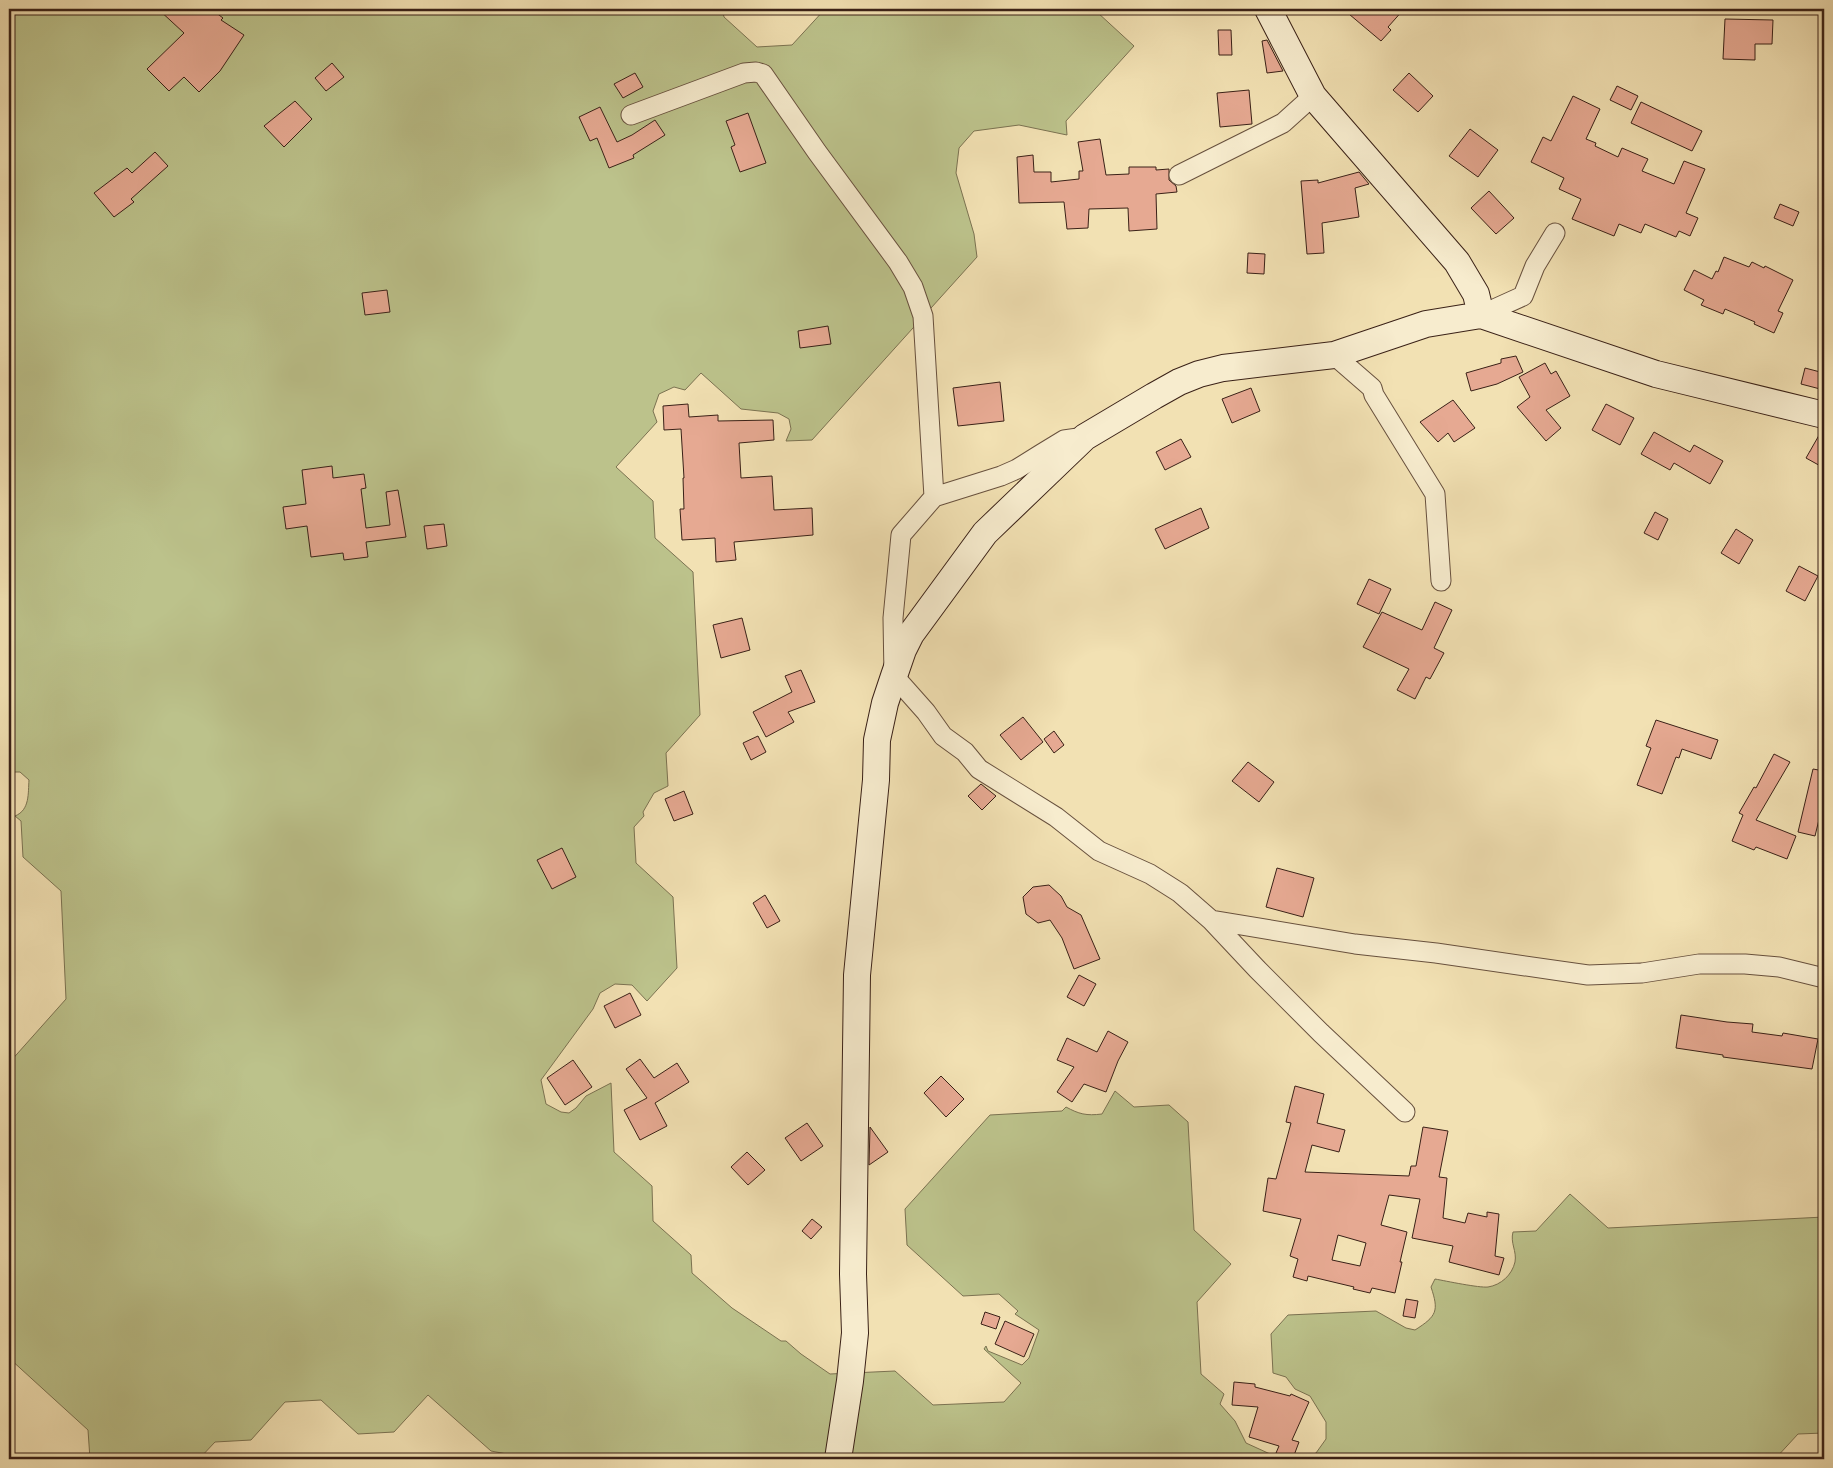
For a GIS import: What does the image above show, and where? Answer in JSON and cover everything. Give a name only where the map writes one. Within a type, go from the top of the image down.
[{"type":"street","points":[[1268,9],[1313,96],[1457,262],[1476,294],[1481,315]]},
{"type":"street","points":[[631,115],[744,74],[756,72],[763,74],[817,152],[898,262],[913,287],[923,316],[934,497]]},
{"type":"street","points":[[1179,175],[1283,123],[1313,96]]},
{"type":"street","points":[[838,1459],[850,1381],[854,1333],[857,975],[876,780],[877,740],[894,676],[911,634],[985,533],[1086,437],[1154,396],[1199,374],[1223,368],[1334,355],[1426,324],[1481,315],[1523,296],[1535,266],[1555,233]]},
{"type":"street","points":[[1481,315],[1656,374],[1824,415]]},
{"type":"street","points":[[1334,355],[1372,388],[1374,395],[1435,494],[1441,581]]},
{"type":"street","points":[[1086,437],[1064,440],[1018,469],[934,497],[901,535],[893,618],[894,676],[926,712],[944,736],[965,752],[979,769],[1056,817],[1099,851],[1150,874],[1180,893],[1211,920],[1314,1027],[1405,1112]]},
{"type":"street","points":[[1211,920],[1355,944],[1436,953],[1588,975],[1642,974],[1699,964],[1746,964],[1779,967],[1824,978]]},
{"type":"green space","points":[[9,9],[722,9],[724,17],[757,47],[792,45],[825,9],[1097,9],[1097,12],[1134,46],[1066,121],[1067,135],[1019,125],[974,131],[959,148],[956,173],[974,234],[977,257],[812,440],[786,441],[791,429],[789,419],[778,413],[741,409],[701,373],[685,390],[674,387],[659,394],[653,411],[657,422],[616,467],[653,501],[655,538],[693,572],[700,715],[666,753],[668,786],[654,793],[643,812],[644,816],[634,827],[636,863],[673,897],[677,968],[647,1001],[632,985],[615,984],[600,993],[593,1009],[541,1080],[546,1104],[561,1112],[569,1113],[586,1096],[611,1083],[614,1152],[652,1186],[653,1221],[691,1255],[692,1273],[732,1308],[781,1341],[786,1341],[830,1374],[895,1371],[933,1405],[1004,1402],[1021,1383],[984,1349],[986,1346],[988,1351],[1022,1365],[1029,1358],[1039,1330],[1015,1314],[1018,1311],[999,1294],[963,1296],[907,1245],[905,1209],[990,1115],[1062,1111],[1066,1107],[1083,1114],[1102,1114],[1115,1091],[1134,1107],[1169,1105],[1188,1122],[1194,1230],[1231,1264],[1197,1302],[1201,1374],[1224,1394],[1220,1404],[1235,1421],[1246,1443],[1281,1459],[512,1459],[507,1454],[491,1451],[428,1395],[394,1432],[358,1434],[321,1400],[285,1402],[251,1440],[215,1442],[199,1459],[90,1459],[88,1430],[9,1358],[9,1063],[66,999],[61,891],[23,857],[21,821],[15,816],[26,805],[29,780],[20,772],[9,772]]},
{"type":"green space","points":[[1570,1194],[1608,1228],[1824,1217],[1824,1433],[1798,1434],[1775,1459],[1305,1459],[1316,1453],[1326,1439],[1326,1422],[1310,1396],[1295,1389],[1286,1377],[1273,1373],[1271,1334],[1288,1315],[1376,1311],[1406,1328],[1415,1330],[1428,1321],[1434,1312],[1435,1302],[1431,1287],[1435,1279],[1484,1287],[1493,1286],[1501,1282],[1514,1267],[1513,1232],[1536,1231]]},
{"type":"building","points":[[158,9],[211,9],[223,18],[221,20],[244,35],[220,71],[199,92],[184,77],[169,91],[147,69],[184,33]]},
{"type":"building","points":[[1343,9],[1404,9],[1388,27],[1391,30],[1381,41]]},
{"type":"building","points":[[1725,19],[1773,20],[1772,44],[1755,44],[1755,60],[1723,59]]},
{"type":"building","points":[[1218,30],[1231,30],[1232,55],[1219,55]]},
{"type":"building","points":[[1267,40],[1283,71],[1267,73],[1262,41]]},
{"type":"building","points":[[332,63],[344,77],[326,91],[315,78]]},
{"type":"building","points":[[635,73],[643,87],[623,98],[614,84]]},
{"type":"building","points":[[1409,73],[1433,96],[1418,112],[1393,90]]},
{"type":"building","points":[[1617,86],[1638,96],[1631,110],[1610,100]]},
{"type":"building","points":[[1249,90],[1252,124],[1220,127],[1217,93]]},
{"type":"building","points":[[1573,96],[1600,109],[1586,139],[1596,143],[1595,146],[1618,157],[1622,148],[1648,159],[1642,171],[1674,184],[1684,161],[1705,169],[1686,213],[1698,218],[1690,236],[1679,231],[1676,237],[1645,224],[1641,233],[1619,224],[1614,236],[1572,219],[1581,199],[1559,189],[1564,178],[1531,162],[1543,137],[1551,141]]},
{"type":"building","points":[[295,101],[312,119],[284,147],[264,126]]},
{"type":"building","points":[[1641,102],[1702,131],[1692,151],[1631,123]]},
{"type":"building","points":[[600,107],[617,142],[655,120],[665,135],[633,155],[634,158],[609,168],[597,138],[590,141],[579,117]]},
{"type":"building","points":[[748,113],[766,163],[740,172],[731,147],[735,145],[726,121]]},
{"type":"building","points":[[1470,129],[1498,150],[1478,177],[1449,156]]},
{"type":"building","points":[[1100,139],[1106,175],[1129,174],[1129,167],[1156,167],[1156,170],[1169,169],[1169,180],[1176,186],[1177,192],[1156,194],[1157,229],[1129,231],[1128,208],[1089,209],[1088,228],[1067,229],[1064,202],[1019,203],[1017,157],[1033,155],[1034,172],[1051,172],[1051,182],[1079,179],[1079,171],[1083,171],[1078,142]]},
{"type":"building","points":[[155,152],[168,166],[131,199],[134,202],[114,217],[94,193],[127,168],[132,173]]},
{"type":"building","points":[[1359,172],[1369,184],[1355,188],[1359,217],[1322,223],[1324,253],[1307,254],[1301,181],[1318,180],[1318,183]]},
{"type":"building","points":[[1489,191],[1514,218],[1496,234],[1471,208]]},
{"type":"building","points":[[1780,204],[1799,212],[1793,226],[1774,218]]},
{"type":"building","points":[[1248,253],[1265,254],[1264,274],[1247,273]]},
{"type":"building","points":[[1724,257],[1749,267],[1752,262],[1764,268],[1765,266],[1793,280],[1778,311],[1783,313],[1774,333],[1754,324],[1755,322],[1725,309],[1723,314],[1701,305],[1704,300],[1684,290],[1694,270],[1712,279],[1716,271],[1718,272]]},
{"type":"building","points":[[387,290],[390,312],[365,315],[362,293]]},
{"type":"building","points":[[828,326],[831,344],[800,348],[798,331]]},
{"type":"building","points":[[1516,356],[1523,372],[1497,384],[1471,391],[1466,373],[1501,363],[1501,359]]},
{"type":"building","points":[[1545,363],[1551,374],[1556,371],[1570,396],[1546,410],[1561,428],[1546,441],[1517,407],[1530,397],[1519,377]]},
{"type":"building","points":[[1805,368],[1824,373],[1824,390],[1801,384]]},
{"type":"building","points":[[1000,382],[1004,421],[958,426],[953,388]]},
{"type":"building","points":[[1251,388],[1260,411],[1232,423],[1222,399]]},
{"type":"building","points":[[1453,400],[1475,428],[1454,442],[1448,433],[1438,442],[1420,422]]},
{"type":"building","points":[[688,404],[689,417],[718,415],[718,421],[773,420],[774,440],[739,443],[741,478],[772,476],[774,510],[812,508],[813,535],[734,542],[736,560],[716,562],[715,538],[682,540],[680,509],[684,509],[684,478],[681,429],[664,430],[663,406]]},
{"type":"building","points":[[1606,404],[1634,418],[1620,445],[1592,430]]},
{"type":"building","points":[[1822,430],[1824,430],[1824,468],[1806,458]]},
{"type":"building","points":[[1654,432],[1690,452],[1694,445],[1723,461],[1710,484],[1674,463],[1670,470],[1641,454]]},
{"type":"building","points":[[1181,439],[1191,457],[1165,470],[1156,452]]},
{"type":"building","points":[[332,466],[333,478],[364,474],[366,488],[361,489],[366,528],[390,525],[386,492],[398,490],[406,537],[366,542],[368,557],[344,560],[343,553],[311,557],[307,526],[286,529],[283,507],[306,504],[302,470]]},
{"type":"building","points":[[1201,508],[1209,528],[1165,549],[1155,529]]},
{"type":"building","points":[[1655,512],[1668,519],[1658,540],[1644,533]]},
{"type":"building","points":[[444,524],[447,546],[427,549],[424,526]]},
{"type":"building","points":[[1736,529],[1753,540],[1739,564],[1721,553]]},
{"type":"building","points":[[1799,566],[1818,576],[1805,601],[1786,591]]},
{"type":"building","points":[[1369,579],[1391,589],[1379,614],[1357,604]]},
{"type":"building","points":[[1435,602],[1452,610],[1434,648],[1444,653],[1430,679],[1426,677],[1415,699],[1397,690],[1409,669],[1363,647],[1382,612],[1422,630]]},
{"type":"building","points":[[742,618],[750,650],[721,658],[713,625]]},
{"type":"building","points":[[801,670],[815,702],[788,712],[794,722],[766,737],[753,712],[792,692],[785,676]]},
{"type":"building","points":[[1023,717],[1043,742],[1021,760],[1000,735]]},
{"type":"building","points":[[1656,720],[1718,740],[1711,759],[1682,749],[1679,758],[1676,757],[1662,794],[1637,785],[1651,748],[1646,746]]},
{"type":"building","points":[[1054,731],[1064,745],[1054,753],[1044,739]]},
{"type":"building","points":[[758,736],[766,752],[751,760],[743,743]]},
{"type":"building","points":[[1774,754],[1790,762],[1756,820],[1796,836],[1787,859],[1756,847],[1754,850],[1732,841],[1743,815],[1739,813],[1754,787],[1756,788]]},
{"type":"building","points":[[1248,762],[1274,782],[1259,802],[1232,781]]},
{"type":"building","points":[[1813,769],[1824,771],[1824,799],[1815,836],[1798,832]]},
{"type":"building","points":[[981,784],[996,796],[982,810],[968,796]]},
{"type":"building","points":[[684,791],[693,814],[674,821],[665,799]]},
{"type":"building","points":[[562,848],[576,877],[552,889],[537,860]]},
{"type":"building","points":[[1277,868],[1314,878],[1303,917],[1266,907]]},
{"type":"building","points":[[1049,885],[1061,896],[1067,907],[1081,915],[1100,959],[1074,969],[1062,938],[1050,920],[1038,923],[1026,914],[1023,897],[1033,887]]},
{"type":"building","points":[[765,895],[780,921],[767,928],[753,903]]},
{"type":"building","points":[[1079,975],[1096,984],[1084,1006],[1067,997]]},
{"type":"building","points":[[630,993],[641,1015],[615,1028],[604,1006]]},
{"type":"building","points":[[1681,1015],[1753,1024],[1752,1032],[1782,1036],[1783,1033],[1818,1039],[1812,1069],[1723,1057],[1723,1055],[1676,1048]]},
{"type":"building","points":[[1108,1031],[1128,1042],[1118,1061],[1106,1092],[1084,1084],[1072,1102],[1057,1092],[1074,1067],[1057,1060],[1067,1038],[1097,1052]]},
{"type":"building","points":[[640,1059],[654,1078],[677,1063],[689,1082],[655,1103],[667,1126],[640,1140],[624,1110],[647,1098],[626,1069]]},
{"type":"building","points":[[573,1060],[592,1087],[565,1105],[547,1078]]},
{"type":"building","points":[[941,1076],[964,1099],[946,1117],[924,1093]]},
{"type":"building","points":[[1295,1086],[1324,1094],[1317,1123],[1345,1130],[1339,1152],[1312,1145],[1305,1172],[1409,1176],[1411,1166],[1416,1166],[1423,1127],[1448,1131],[1439,1177],[1447,1178],[1443,1218],[1465,1223],[1468,1213],[1487,1217],[1487,1212],[1499,1214],[1495,1256],[1504,1258],[1499,1275],[1449,1262],[1453,1246],[1412,1238],[1420,1199],[1389,1195],[1381,1225],[1407,1232],[1395,1293],[1372,1288],[1370,1293],[1353,1289],[1354,1287],[1308,1276],[1307,1281],[1293,1277],[1298,1259],[1290,1256],[1301,1219],[1263,1211],[1268,1178],[1276,1179],[1291,1123],[1286,1122]],"holes":[[[1338,1235],[1366,1243],[1360,1266],[1332,1260]]]},
{"type":"building","points":[[807,1123],[823,1146],[801,1161],[785,1138]]},
{"type":"building","points":[[870,1127],[888,1152],[869,1165]]},
{"type":"building","points":[[747,1152],[765,1170],[748,1185],[731,1167]]},
{"type":"building","points":[[812,1219],[822,1227],[811,1239],[802,1231]]},
{"type":"building","points":[[1406,1299],[1418,1301],[1415,1318],[1403,1316]]},
{"type":"building","points":[[985,1312],[1000,1317],[996,1329],[981,1324]]},
{"type":"building","points":[[1005,1321],[1034,1334],[1024,1357],[995,1344]]},
{"type":"building","points":[[1234,1382],[1255,1384],[1255,1387],[1290,1396],[1291,1394],[1309,1402],[1292,1440],[1299,1442],[1293,1458],[1276,1453],[1279,1446],[1249,1437],[1258,1407],[1232,1405]]}]
